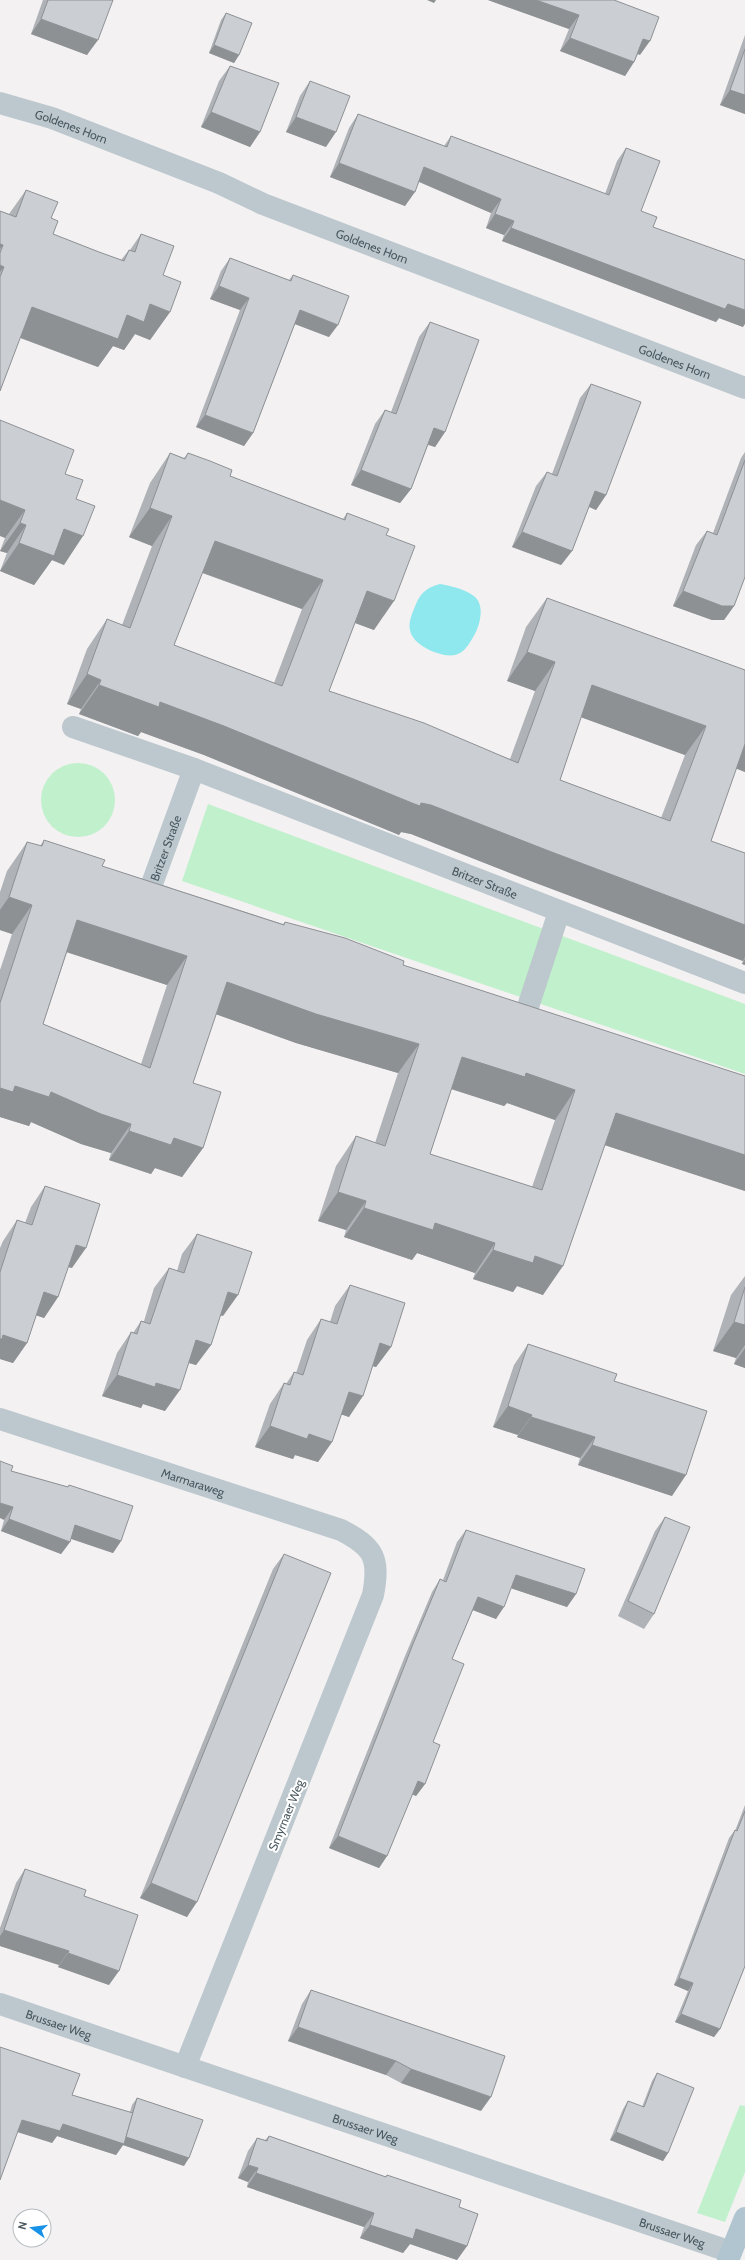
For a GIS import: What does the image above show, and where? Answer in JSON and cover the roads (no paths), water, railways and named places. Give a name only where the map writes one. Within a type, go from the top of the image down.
[{"type":"main road","points":[[730,2256],[745,2218]]},
{"type":"street","name":"Goldenes Horn","points":[[0,103],[52,118],[219,182],[263,204],[745,388]]},
{"type":"street","points":[[73,726],[194,769]]},
{"type":"street","name":"Britzer Straße","points":[[187,904],[149,892],[194,769],[745,983]]},
{"type":"street","points":[[128,884],[149,892]]},
{"type":"street","points":[[525,1016],[559,912]]},
{"type":"street","name":"Marmaraweg","points":[[0,1419],[341,1530],[362,1541],[370,1549],[375,1561]]},
{"type":"street","name":"Smyrnaer Weg","points":[[185,2067],[374,1595],[377,1575],[375,1561]]},
{"type":"street","name":"Brussaer Weg","points":[[0,2004],[730,2256]]},
{"type":"water","points":[[440,584],[467,592],[475,597],[480,606],[481,612],[479,624],[475,635],[465,649],[455,655],[442,654],[428,649],[416,641],[410,630],[411,617],[420,596],[428,588]]}]
